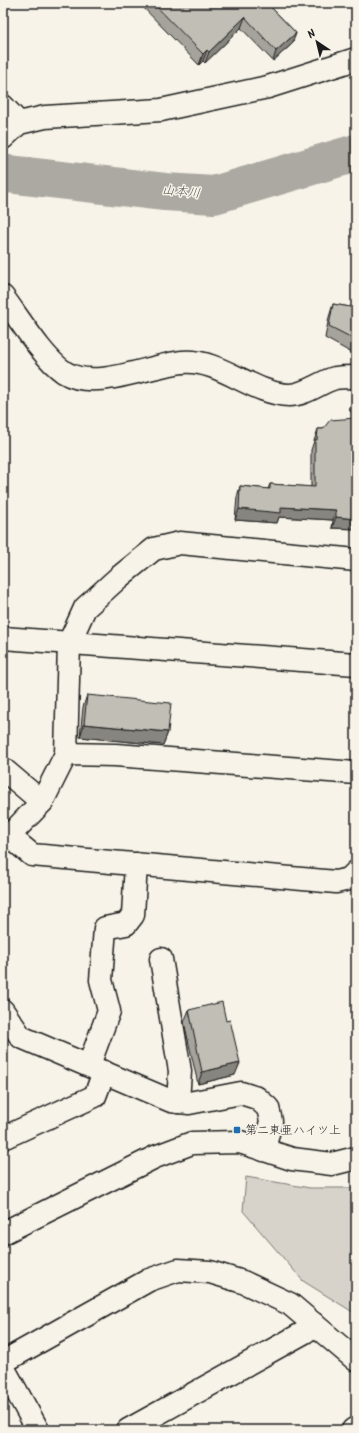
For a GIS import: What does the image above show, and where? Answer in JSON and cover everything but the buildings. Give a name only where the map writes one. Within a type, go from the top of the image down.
[{"type":"street","points":[[3,138],[19,123],[45,117],[161,110],[268,87],[356,59]]},
{"type":"street","points":[[3,106],[19,123]]},
{"type":"street","points":[[3,297],[48,357],[64,372],[85,380],[105,378],[183,362],[201,364],[273,392],[290,395],[312,389],[334,378],[356,377]]},
{"type":"street","points":[[356,560],[180,543],[154,549],[118,578],[85,608],[69,643],[66,754],[42,802],[6,837],[32,855],[336,882],[349,879],[356,872]]},
{"type":"street","points":[[3,638],[356,664]]},
{"type":"street","points":[[66,754],[123,755],[356,773]]},
{"type":"street","points":[[3,769],[42,802]]},
{"type":"street","points":[[3,1138],[95,1096],[96,1068],[109,1011],[101,980],[105,928],[126,924],[133,915],[136,864]]},
{"type":"street","points":[[161,958],[180,1071],[178,1102]]},
{"type":"street","points":[[6,1019],[21,1037],[171,1101],[189,1103],[241,1093],[257,1098],[268,1108],[271,1121],[264,1150]]},
{"type":"street","points":[[3,1233],[155,1157],[192,1143],[240,1142],[292,1160],[332,1164],[356,1158]]},
{"type":"street","points":[[3,1362],[149,1280],[178,1270],[210,1272],[243,1282],[290,1304],[356,1360]]},
{"type":"street","points":[[128,1430],[305,1332],[314,1324]]},
{"type":"street","points":[[3,1367],[38,1430]]},
{"type":"shaded area","points":[[246,1177],[310,1188],[356,1188],[356,1314],[303,1281],[243,1211]]},
{"type":"waterway","name":"山本川","points":[[8,174],[165,192],[214,195],[356,153]]},
{"type":"waterway","name":"山本川","points":[[3,179],[8,174]]},
{"type":"place","name":"第二東亜ハイツ上","points":[[237,1130]]}]
